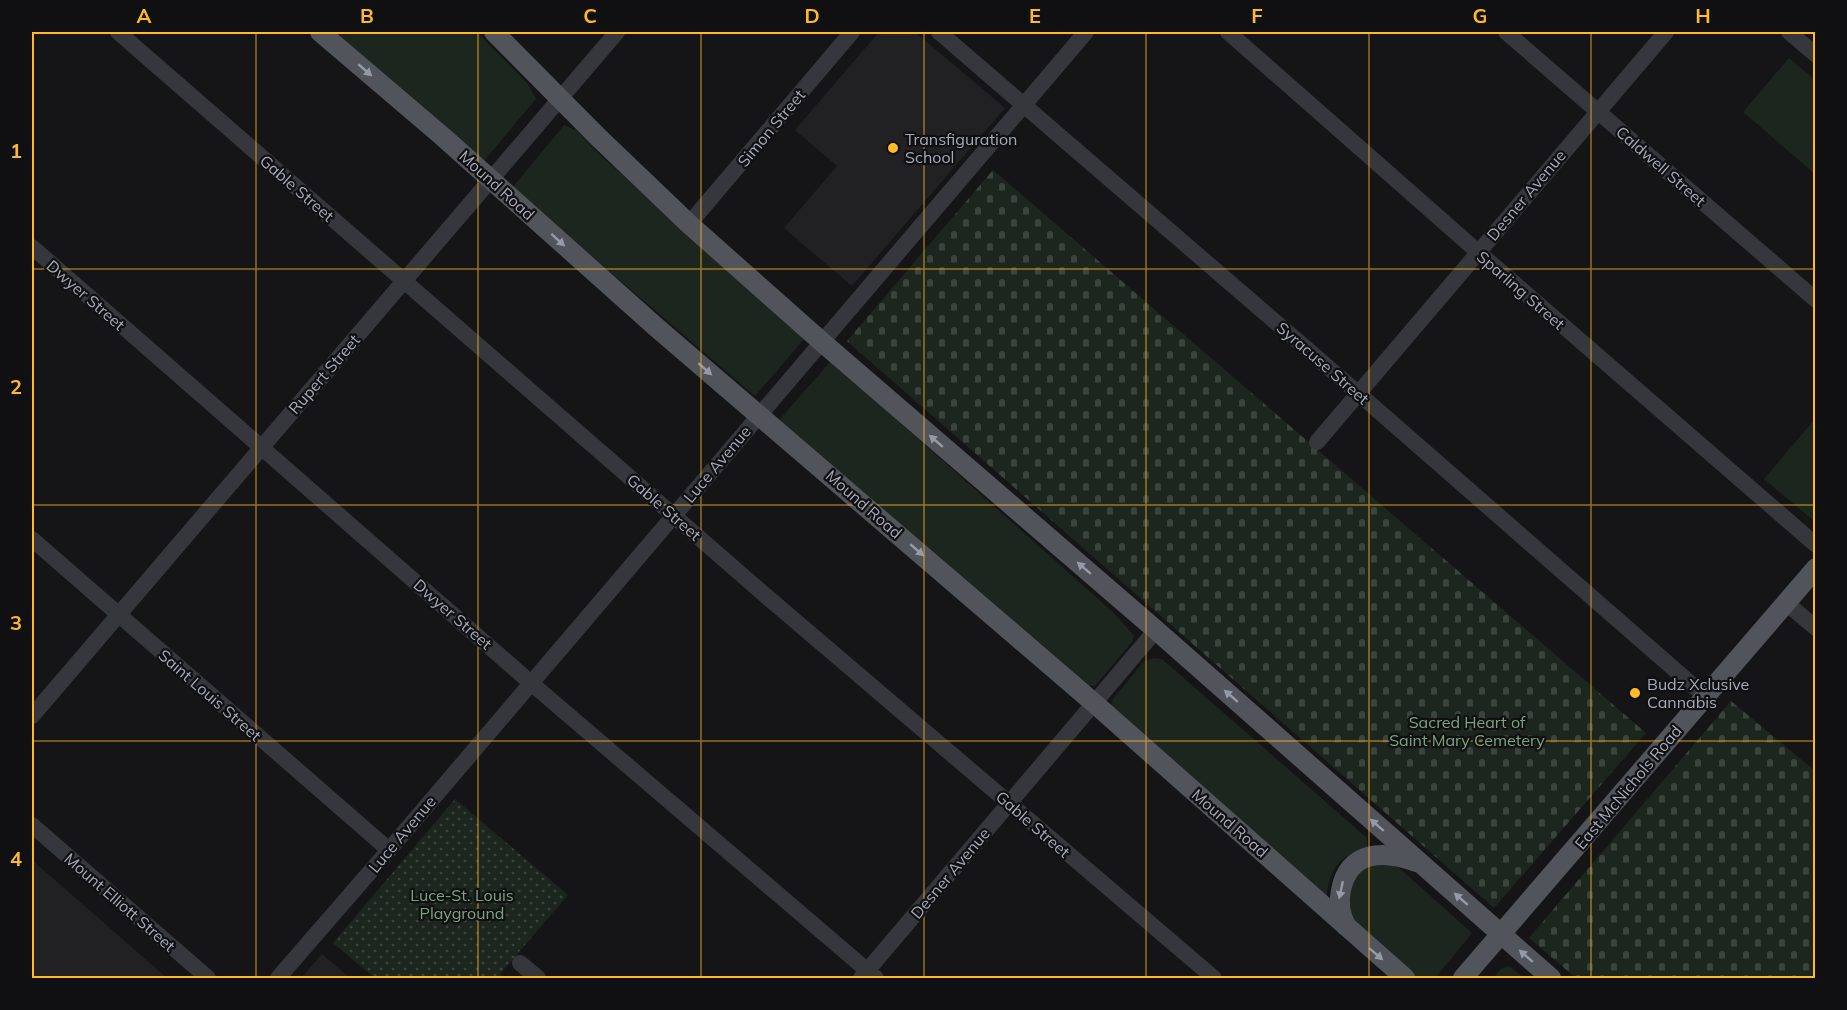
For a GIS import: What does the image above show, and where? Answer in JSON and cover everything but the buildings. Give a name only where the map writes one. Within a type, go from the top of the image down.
[{"type":"main road","name":"Mound Road","points":[[320,32],[656,327],[1094,703],[1405,978]]},
{"type":"main road","points":[[495,32],[606,145],[689,224],[1156,630],[1551,978]]},
{"type":"main road","name":"East McNichols Road","points":[[1464,978],[1815,568]]},
{"type":"main road","points":[[1347,929],[1341,916],[1339,900],[1343,881],[1358,860],[1372,855],[1386,854],[1404,857],[1421,864]]},
{"type":"street","name":"Gable Street","points":[[118,32],[674,516],[1214,978]]},
{"type":"street","name":"Rupert Street","points":[[32,716],[617,32]]},
{"type":"street","name":"Simon Street","points":[[689,224],[852,32]]},
{"type":"street","name":"Syracuse Street","points":[[939,32],[1359,393],[1705,696]]},
{"type":"street","name":"Luce Avenue","points":[[278,978],[1086,32]]},
{"type":"street","name":"Sparling Street","points":[[1228,32],[1815,545]]},
{"type":"street","name":"Caldwell Street","points":[[1506,32],[1815,300]]},
{"type":"street","name":"Desner Avenue","points":[[1317,442],[1666,32]]},
{"type":"street","points":[[1789,32],[1815,55]]},
{"type":"street","name":"Dwyer Street","points":[[32,248],[868,976]]},
{"type":"street","name":"Saint Louis Street","points":[[32,539],[389,850]]},
{"type":"street","points":[[1785,602],[1815,628]]},
{"type":"street","name":"Desner Avenue","points":[[868,976],[1009,803],[1156,630]]},
{"type":"street","name":"Mount Elliott Street","points":[[32,825],[208,978]]},
{"type":"street","points":[[520,963],[538,978]]},
{"type":"shaded area","name":"Transfiguration School","points":[[879,32],[915,32],[1005,108],[852,286],[784,228],[837,166],[795,130]]},
{"type":"shaded area","points":[[32,860],[167,978],[32,978]]},
{"type":"shaded area","points":[[322,954],[350,978],[301,978]]},
{"type":"green space","points":[[332,32],[477,32],[527,83],[536,99],[483,162]]},
{"type":"green space","points":[[1789,58],[1815,80],[1815,174],[1743,112]]},
{"type":"green space","points":[[564,125],[576,130],[599,154],[805,338],[755,396],[512,188]]},
{"type":"green space","name":"Sacred Heart of Saint Mary Cemetery","points":[[993,170],[1646,733],[1494,908],[847,341]]},
{"type":"green space","points":[[831,361],[1115,614],[1134,636],[1132,642],[1095,686],[1088,686],[778,421]]},
{"type":"green space","points":[[1815,419],[1816,520],[1814,521],[1764,479]]},
{"type":"green space","points":[[1154,658],[1162,659],[1367,838],[1367,847],[1343,859],[1334,869],[1329,881],[1326,902],[1110,707],[1113,699],[1144,661]]},
{"type":"green space","points":[[1731,701],[1815,771],[1815,978],[1576,978],[1529,938]]},
{"type":"green space","name":"Luce-St. Louis Playground","points":[[455,799],[568,895],[500,974],[505,978],[375,978],[333,943]]},
{"type":"green space","points":[[1389,864],[1398,867],[1472,933],[1435,978],[1415,978],[1349,921],[1345,900],[1352,876],[1366,866]]},
{"type":"green space","points":[[1509,966],[1524,978],[1493,978],[1501,969]]},
{"type":"place","name":"Transfiguration School","points":[[893,148]]},
{"type":"place","name":"Budz Xclusive Cannabis","points":[[1635,693]]}]
